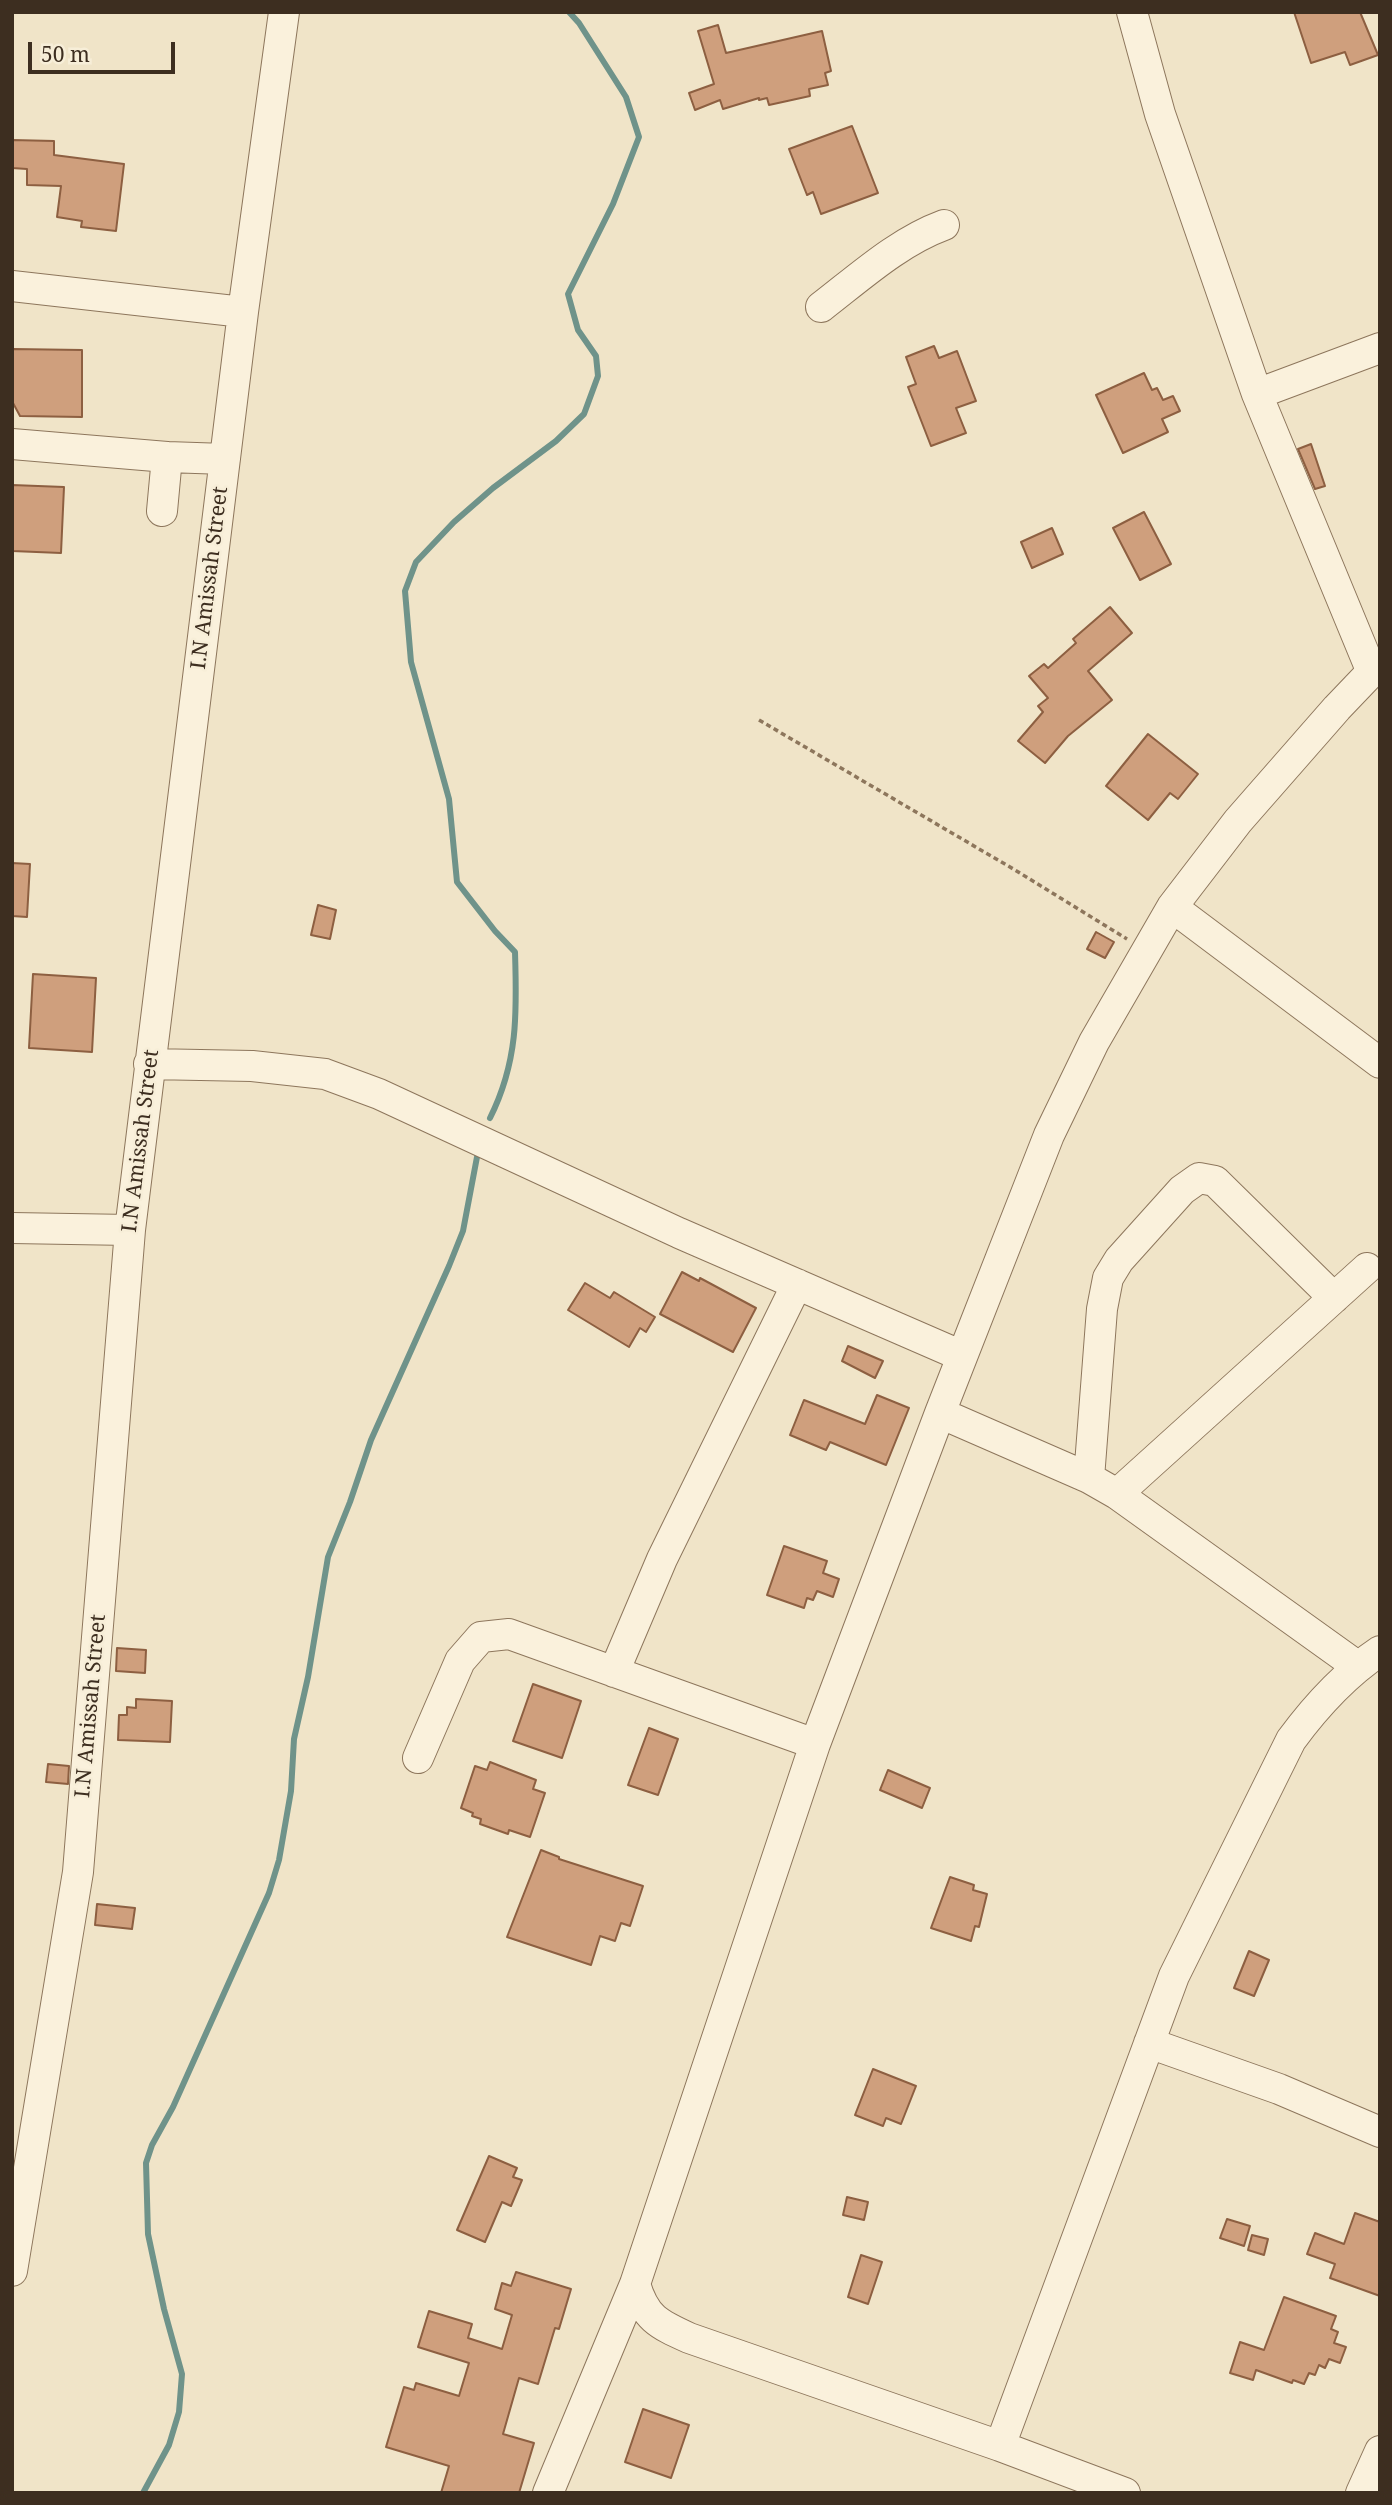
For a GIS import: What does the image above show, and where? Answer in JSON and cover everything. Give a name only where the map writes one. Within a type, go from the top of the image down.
[{"type":"street","name":"I.N Amissah Street","points":[[12,2271],[24,2129],[78,1872],[130,1230],[243,312],[284,12]]},
{"type":"street","points":[[548,2493],[635,2284],[815,1744],[1049,1135],[1094,1042],[1172,907],[1238,821],[1375,666],[1257,394],[1160,114],[1132,12]]},
{"type":"street","points":[[821,307],[920,234],[944,225]]},
{"type":"street","points":[[12,286],[243,312]]},
{"type":"street","points":[[1257,394],[1380,348]]},
{"type":"street","points":[[12,444],[225,459]]},
{"type":"street","points":[[162,511],[167,457]]},
{"type":"street","points":[[1172,907],[1380,1063]]},
{"type":"street","points":[[149,1064],[252,1066],[325,1074],[379,1094],[679,1233],[962,1356]]},
{"type":"street","points":[[1089,1478],[1102,1309],[1108,1278],[1119,1260],[1182,1190],[1199,1178],[1215,1181],[1334,1298]]},
{"type":"street","points":[[12,1228],[130,1230]]},
{"type":"street","points":[[1117,1494],[1367,1268]]},
{"type":"street","points":[[614,1672],[662,1559],[797,1284]]},
{"type":"street","points":[[940,1413],[1089,1478],[1117,1494],[1368,1659],[1314,1709],[1291,1740],[1174,1976],[1000,2446]]},
{"type":"street","points":[[418,1758],[460,1661],[481,1637],[509,1634],[815,1744]]},
{"type":"street","points":[[1149,2043],[1279,2088],[1380,2132]]},
{"type":"street","points":[[635,2284],[640,2304],[652,2319],[689,2338],[1000,2446],[1125,2493]]},
{"type":"street","points":[[611,2340],[652,2319]]},
{"type":"street","points":[[1361,2493],[1380,2451]]},
{"type":"path","points":[[759,720],[1015,870],[1146,952]]},
{"type":"building","points":[[1294,12],[1360,12],[1378,55],[1350,65],[1345,52],[1311,63]]},
{"type":"building","points":[[718,25],[726,53],[822,31],[831,71],[825,73],[828,85],[809,89],[810,96],[769,105],[767,98],[759,98],[723,109],[720,100],[695,110],[689,93],[714,84],[698,31]]},
{"type":"building","points":[[852,126],[878,193],[821,214],[813,192],[807,195],[789,149]]},
{"type":"building","points":[[12,140],[54,141],[54,155],[124,164],[116,231],[81,227],[82,221],[57,217],[61,186],[27,185],[27,169],[12,168]]},
{"type":"building","points":[[934,346],[939,358],[957,351],[976,401],[956,408],[966,433],[931,446],[908,387],[916,384],[906,357]]},
{"type":"building","points":[[13,349],[82,350],[82,417],[20,416],[13,403]]},
{"type":"building","points":[[1144,373],[1152,390],[1157,388],[1163,400],[1173,396],[1180,411],[1162,419],[1168,432],[1123,453],[1096,395]]},
{"type":"building","points":[[1311,444],[1325,486],[1315,489],[1298,449]]},
{"type":"building","points":[[12,485],[64,487],[61,553],[12,551]]},
{"type":"building","points":[[1144,512],[1171,564],[1140,580],[1113,528]]},
{"type":"building","points":[[1052,528],[1063,554],[1032,568],[1021,542]]},
{"type":"building","points":[[1110,607],[1132,633],[1088,671],[1112,700],[1068,736],[1045,763],[1018,741],[1043,712],[1038,706],[1048,698],[1029,676],[1044,664],[1048,668],[1076,643],[1073,639]]},
{"type":"building","points":[[1148,734],[1198,774],[1178,799],[1170,793],[1148,820],[1106,786]]},
{"type":"building","points":[[12,863],[30,864],[27,917],[12,916]]},
{"type":"building","points":[[318,905],[336,910],[330,939],[311,935]]},
{"type":"building","points":[[1096,932],[1114,942],[1105,958],[1087,949]]},
{"type":"building","points":[[33,974],[96,978],[92,1052],[29,1048]]},
{"type":"building","points":[[682,1272],[699,1281],[700,1278],[756,1308],[733,1352],[660,1314]]},
{"type":"building","points":[[585,1283],[610,1298],[614,1292],[655,1317],[646,1332],[640,1328],[629,1347],[568,1310]]},
{"type":"building","points":[[848,1346],[883,1361],[875,1378],[842,1361]]},
{"type":"building","points":[[877,1395],[909,1408],[886,1465],[830,1442],[826,1450],[790,1435],[804,1400],[865,1424]]},
{"type":"building","points":[[784,1546],[827,1561],[823,1573],[839,1579],[833,1597],[817,1591],[813,1600],[807,1598],[804,1608],[767,1595]]},
{"type":"building","points":[[117,1648],[146,1650],[145,1673],[116,1671]]},
{"type":"building","points":[[533,1684],[581,1701],[562,1758],[513,1741]]},
{"type":"building","points":[[136,1699],[172,1701],[170,1742],[118,1740],[119,1715],[127,1715],[127,1707],[136,1708]]},
{"type":"building","points":[[649,1728],[678,1739],[658,1795],[628,1785]]},
{"type":"building","points":[[490,1762],[536,1780],[533,1789],[545,1793],[530,1837],[509,1830],[508,1834],[480,1824],[481,1819],[461,1808],[475,1766],[487,1770]]},
{"type":"building","points":[[48,1764],[69,1766],[68,1784],[46,1782]]},
{"type":"building","points":[[888,1770],[930,1788],[922,1808],[880,1790]]},
{"type":"building","points":[[541,1850],[559,1859],[643,1886],[630,1926],[621,1923],[615,1941],[600,1936],[591,1965],[507,1937]]},
{"type":"building","points":[[950,1877],[974,1885],[973,1890],[987,1894],[979,1927],[975,1926],[971,1941],[931,1928]]},
{"type":"building","points":[[97,1904],[135,1908],[132,1929],[95,1925]]},
{"type":"building","points":[[1249,1951],[1269,1960],[1254,1996],[1234,1988]]},
{"type":"building","points":[[873,2069],[916,2086],[901,2124],[886,2118],[883,2126],[855,2115]]},
{"type":"building","points":[[489,2156],[517,2168],[513,2177],[522,2180],[511,2206],[502,2202],[485,2242],[457,2230]]},
{"type":"building","points":[[847,2197],[868,2202],[864,2220],[843,2215]]},
{"type":"building","points":[[1355,2213],[1380,2222],[1380,2296],[1330,2278],[1335,2264],[1307,2254],[1315,2233],[1344,2244]]},
{"type":"building","points":[[1227,2219],[1250,2226],[1244,2246],[1220,2238]]},
{"type":"building","points":[[1252,2235],[1268,2239],[1264,2255],[1248,2250]]},
{"type":"building","points":[[861,2255],[882,2262],[868,2304],[848,2297]]},
{"type":"building","points":[[516,2272],[571,2289],[559,2329],[555,2328],[538,2384],[519,2378],[503,2434],[534,2443],[519,2493],[441,2493],[449,2466],[386,2447],[404,2387],[414,2390],[416,2383],[459,2396],[469,2363],[418,2347],[429,2311],[472,2324],[468,2338],[502,2349],[512,2315],[495,2309],[502,2283],[511,2286]]},
{"type":"building","points":[[1284,2297],[1336,2316],[1331,2329],[1338,2332],[1334,2343],[1346,2347],[1340,2363],[1329,2359],[1325,2368],[1319,2365],[1315,2375],[1309,2373],[1304,2384],[1293,2380],[1292,2383],[1256,2370],[1253,2380],[1230,2373],[1240,2342],[1264,2350]]},
{"type":"building","points":[[643,2409],[689,2425],[671,2478],[625,2462]]},
{"type":"waterway","points":[[490,1118],[511,1057],[516,996],[515,952],[457,882],[449,799],[411,662],[405,591],[416,562],[454,522],[493,488],[556,441],[584,414],[598,376],[596,356],[578,330],[568,294],[613,204],[639,137],[626,97],[579,23],[569,12]]},
{"type":"waterway","points":[[143,2493],[169,2445],[179,2412],[182,2374],[164,2309],[148,2234],[146,2163],[269,1893],[279,1860],[291,1791],[294,1739],[308,1677],[328,1557],[371,1440],[463,1231],[477,1157]]}]
